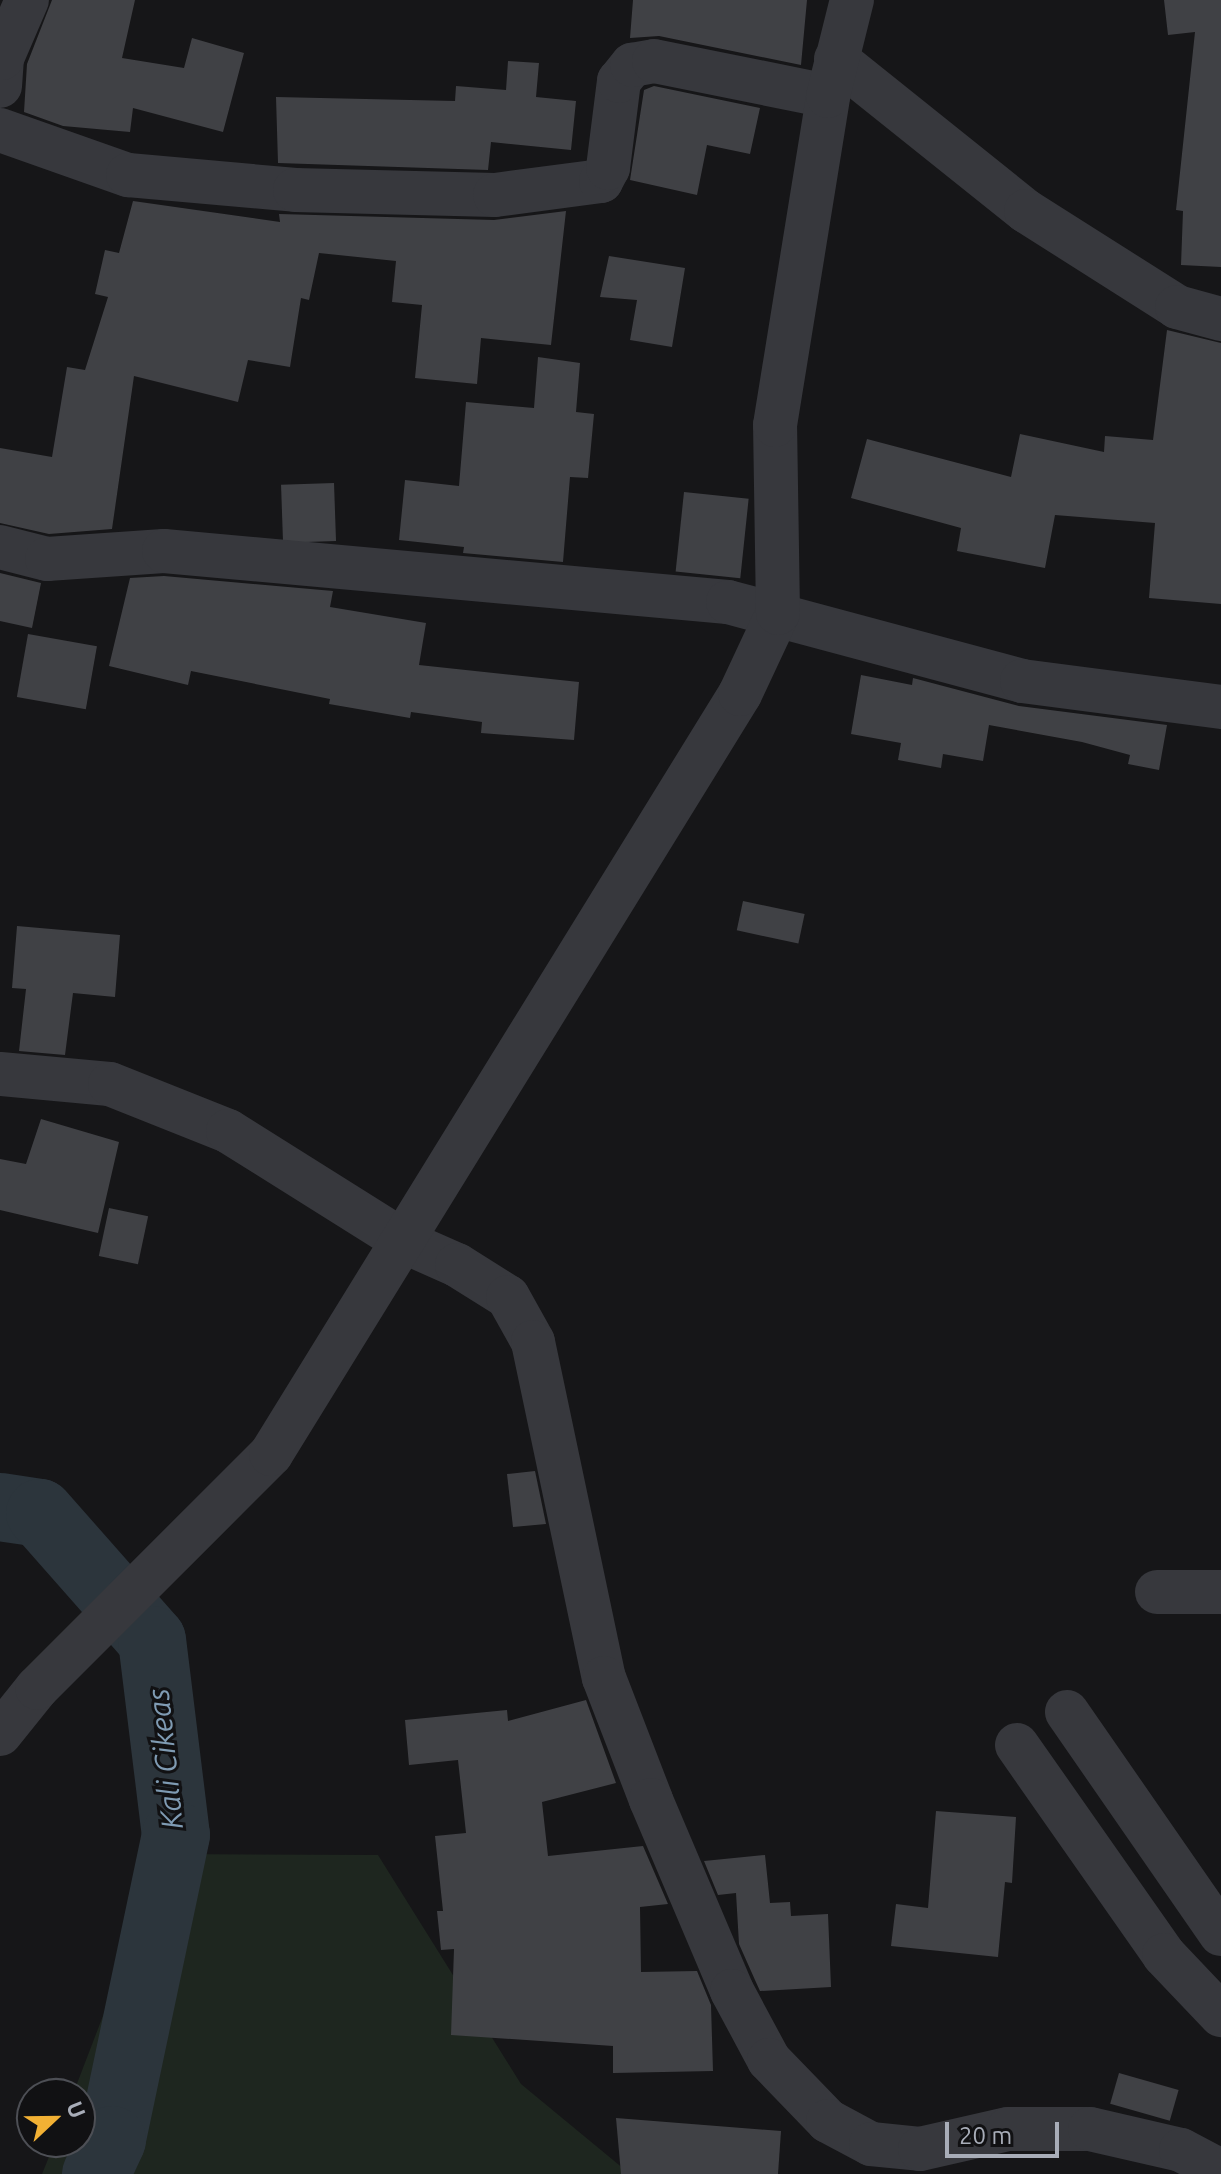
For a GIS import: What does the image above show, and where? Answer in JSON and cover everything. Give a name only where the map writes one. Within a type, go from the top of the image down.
[{"type":"street","points":[[0,86],[2,58],[27,0]]},
{"type":"street","points":[[0,1734],[37,1688],[271,1454],[405,1242],[740,694],[778,613],[775,425],[832,77],[848,4]]},
{"type":"street","points":[[1,120],[128,175],[295,190],[495,195],[601,181],[608,168],[619,81],[632,65],[654,61],[832,77],[1026,211],[1177,307],[1221,319]]},
{"type":"street","points":[[0,547],[47,559],[164,551],[728,602],[1022,681],[1221,707]]},
{"type":"street","points":[[0,1074],[110,1084],[228,1131],[405,1242],[457,1265],[508,1297],[524,1318],[604,1678],[732,1991],[769,2060],[828,2121],[871,2144],[920,2149],[1008,2129],[1090,2129],[1181,2150],[1221,2171]]},
{"type":"street","points":[[1157,1592],[1221,1592]]},
{"type":"street","points":[[1067,1712],[1221,1934]]},
{"type":"street","points":[[1017,1745],[1164,1955],[1221,2015]]},
{"type":"shaded area","points":[[165,1854],[378,1855],[521,2084],[630,2174],[42,2174],[48,2158],[96,2158],[96,2078],[79,2078]]},
{"type":"building","points":[[52,0],[135,0],[122,58],[184,68],[192,38],[244,53],[223,132],[133,108],[130,132],[63,126],[24,112],[27,64]]},
{"type":"building","points":[[633,0],[807,0],[801,65],[659,36],[630,38]]},
{"type":"building","points":[[1164,0],[1221,0],[1221,267],[1181,265],[1183,211],[1176,210],[1195,32],[1168,35]]},
{"type":"building","points":[[508,61],[539,63],[536,97],[576,101],[571,150],[491,142],[488,170],[278,163],[276,97],[455,101],[456,86],[506,90]]},
{"type":"building","points":[[654,86],[760,108],[750,154],[707,145],[697,195],[630,180],[644,90]]},
{"type":"building","points":[[133,201],[280,222],[279,214],[494,220],[566,211],[551,345],[481,338],[477,384],[415,378],[422,305],[392,302],[396,261],[319,253],[309,300],[301,298],[290,367],[248,360],[238,402],[134,376],[112,529],[49,534],[0,523],[0,448],[52,457],[67,367],[85,370],[108,297],[95,294],[105,250],[119,253]]},
{"type":"building","points":[[609,256],[685,268],[672,347],[630,340],[637,300],[600,297]]},
{"type":"building","points":[[1167,330],[1221,343],[1221,604],[1149,598],[1155,523],[1055,515],[1045,568],[957,551],[961,528],[851,498],[867,439],[1011,477],[1020,434],[1104,452],[1105,436],[1153,440]]},
{"type":"building","points":[[538,357],[580,363],[576,412],[594,414],[588,478],[570,477],[563,562],[463,553],[464,547],[399,540],[405,480],[459,486],[466,402],[534,408]]},
{"type":"building","points":[[334,483],[336,541],[283,543],[281,485]]},
{"type":"building","points":[[684,492],[749,499],[740,578],[676,572]]},
{"type":"building","points":[[0,573],[41,583],[32,628],[0,621]]},
{"type":"building","points":[[164,576],[333,591],[330,607],[426,623],[419,665],[579,682],[574,740],[481,733],[482,722],[411,712],[410,718],[329,704],[330,699],[191,671],[188,685],[109,666],[130,578]]},
{"type":"building","points":[[28,634],[97,646],[86,709],[17,697]]},
{"type":"building","points":[[861,675],[912,685],[913,678],[1019,706],[1167,725],[1159,770],[1128,764],[1130,755],[1082,742],[989,725],[983,761],[943,754],[941,768],[898,760],[901,743],[851,734]]},
{"type":"building","points":[[743,901],[805,914],[798,943],[737,930]]},
{"type":"building","points":[[17,926],[120,935],[115,997],[73,993],[65,1055],[19,1051],[26,989],[12,988]]},
{"type":"building","points":[[41,1119],[119,1142],[98,1233],[0,1210],[0,1159],[26,1164]]},
{"type":"building","points":[[109,1208],[148,1216],[138,1264],[99,1256]]},
{"type":"building","points":[[535,1471],[546,1524],[513,1527],[507,1474]]},
{"type":"building","points":[[586,1700],[616,1783],[542,1802],[548,1856],[643,1846],[668,1904],[640,1907],[641,1972],[697,1971],[711,2005],[713,2071],[613,2073],[613,2046],[451,2035],[454,1949],[441,1950],[437,1911],[443,1911],[435,1836],[466,1833],[458,1760],[409,1765],[405,1720],[507,1710],[508,1721]]},
{"type":"building","points":[[936,1811],[1016,1817],[1012,1883],[1005,1882],[998,1957],[891,1946],[896,1904],[928,1908]]},
{"type":"building","points":[[765,1855],[770,1903],[790,1902],[791,1916],[828,1914],[831,1987],[760,1991],[739,1944],[736,1893],[718,1895],[704,1861]]},
{"type":"building","points":[[1119,2073],[1179,2090],[1170,2121],[1110,2104]]},
{"type":"building","points":[[616,2118],[781,2131],[778,2174],[621,2174]]},
{"type":"waterway","name":"Kali Cikeas","points":[[0,1507],[40,1513],[152,1640],[176,1835],[112,2140],[96,2174]]}]
